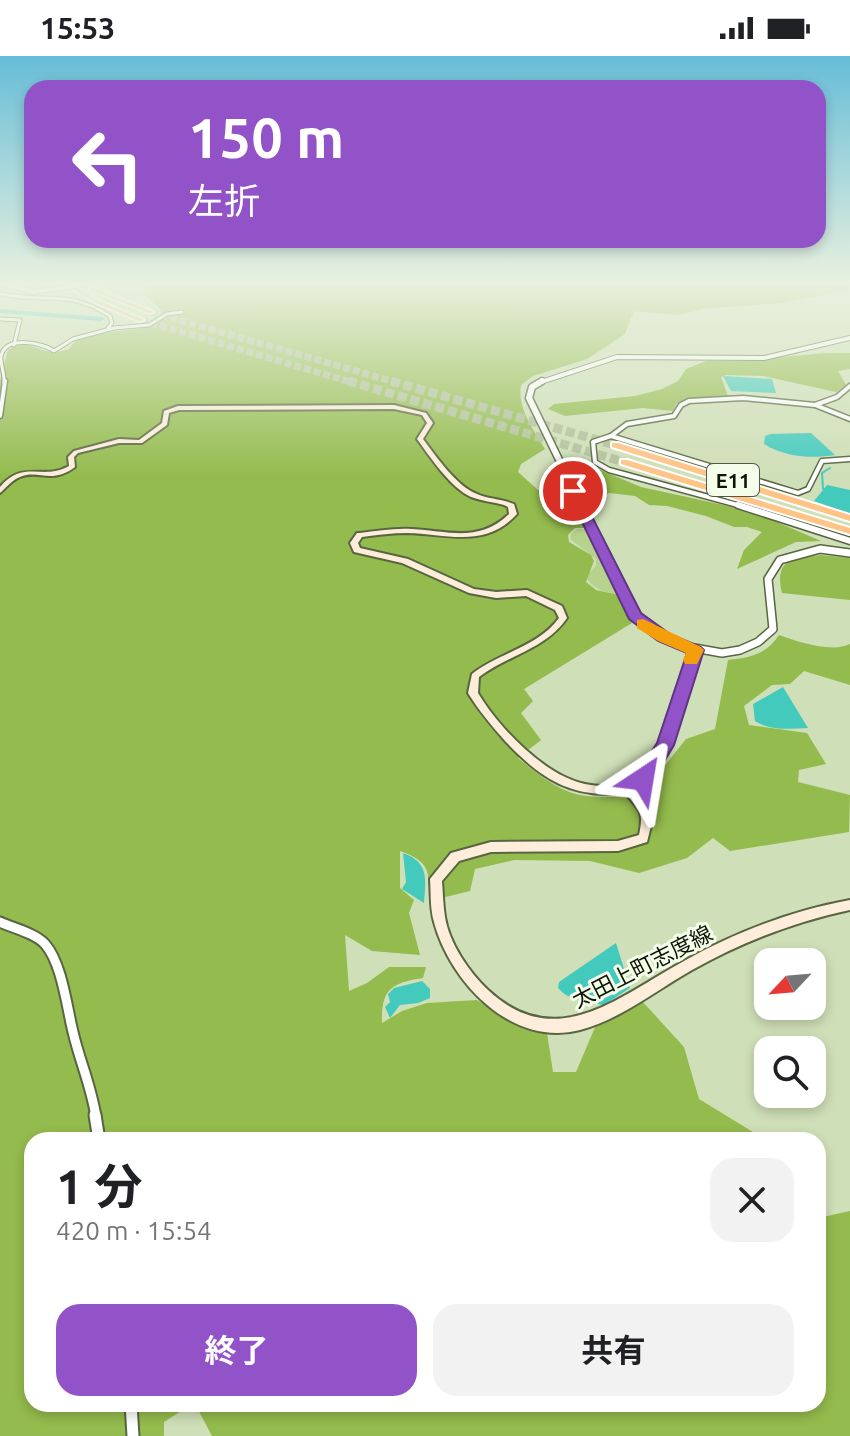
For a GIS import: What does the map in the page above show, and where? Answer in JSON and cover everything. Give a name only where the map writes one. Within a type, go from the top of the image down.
[{"type":"highway","name":"E11","points":[[613,441],[850,518]]},
{"type":"highway","name":"E11","points":[[624,462],[850,531]]},
{"type":"main road","points":[[0,491],[9,478],[20,473],[51,475],[69,470],[72,467],[71,457],[76,452],[119,441],[145,440],[165,424],[166,412],[178,408],[394,407],[424,414],[430,423],[420,439],[461,487],[476,496],[504,502],[511,506],[513,514],[498,529],[485,534],[410,531],[369,534],[357,537],[354,543],[357,550],[405,561],[472,591],[496,595],[527,593],[559,608],[563,618],[555,630],[491,662],[475,676],[473,693],[492,719],[548,776],[598,789],[628,788]]},
{"type":"main road","name":"太田上町志度線","points":[[628,788],[648,817],[649,825],[639,840],[630,845],[603,848],[550,845],[484,848],[456,855],[438,871],[437,915],[446,938],[473,985],[507,1013],[545,1026],[582,1022],[743,939],[797,917],[850,905]]},
{"type":"street","points":[[0,416],[5,377],[1,357],[8,348]]},
{"type":"street","points":[[805,348],[764,358],[617,357],[536,384],[530,390],[532,406],[634,616],[664,638],[696,650],[728,652],[756,645],[773,629],[768,579],[780,560],[820,549],[850,553]]},
{"type":"street","points":[[815,405],[837,397],[850,386]]},
{"type":"street","points":[[613,441],[627,424],[674,416],[681,405],[689,401],[743,398],[815,405],[850,419]]},
{"type":"street","points":[[850,459],[822,461],[808,489],[793,493],[613,441],[595,439],[593,442],[595,462],[609,470],[711,496],[850,541]]},
{"type":"street","points":[[628,788],[643,779],[659,758],[696,650]]},
{"type":"street","points":[[0,922],[43,941],[52,954],[69,1009],[73,1034],[91,1085],[98,1132]]},
{"type":"street","points":[[132,1412],[133,1436]]},
{"type":"green space","points":[[11,348],[38,348],[50,352],[69,349],[603,348],[587,359],[533,376],[521,385],[520,394],[524,411],[545,449],[521,464],[518,472],[538,490],[563,480],[586,528],[575,528],[568,535],[569,542],[591,555],[594,561],[586,582],[596,590],[619,595],[632,623],[524,689],[533,701],[521,713],[541,740],[518,758],[549,781],[575,794],[603,797],[642,794],[686,739],[715,729],[728,660],[757,654],[769,647],[779,635],[825,647],[850,644],[850,685],[804,671],[790,684],[772,685],[744,706],[749,725],[807,733],[826,764],[799,770],[798,782],[850,795],[849,832],[730,851],[713,838],[687,858],[639,873],[590,861],[514,860],[475,869],[470,891],[429,901],[426,869],[418,859],[400,851],[400,888],[414,900],[409,913],[420,955],[372,951],[345,935],[349,991],[367,983],[389,967],[426,967],[423,978],[396,985],[386,995],[382,1023],[402,1011],[427,1003],[477,1000],[520,1025],[547,1033],[553,1072],[576,1072],[596,1025],[642,1001],[684,1047],[699,1099],[753,1132],[24,1132],[24,1412],[180,1412],[164,1422],[164,1436],[0,1436],[0,381],[8,350]]},
{"type":"green space","points":[[850,353],[850,369],[838,371],[846,385],[836,392],[763,376],[726,375],[721,377],[728,396],[677,403],[673,411],[643,408],[565,416],[548,409],[554,404],[635,396],[662,389],[678,381],[686,369],[706,361],[742,361]]},
{"type":"green space","points":[[583,466],[593,467],[641,487],[751,511],[821,541],[796,542],[737,569],[744,550],[762,532],[734,527],[667,506],[649,505],[635,496],[609,493],[590,502],[580,483]]},
{"type":"green space","points":[[578,529],[585,529],[616,594],[598,589],[586,577],[596,565],[596,559],[570,539]]},
{"type":"green space","points":[[821,555],[850,558],[850,600],[782,593],[781,573],[788,562]]},
{"type":"green space","points":[[850,1211],[850,1436],[212,1436],[199,1412],[826,1412],[826,1216]]},
{"type":"water","points":[[723,376],[772,379],[776,393],[731,391]]},
{"type":"water","points":[[811,433],[835,455],[808,457],[780,452],[764,444],[765,436]]},
{"type":"water","points":[[827,485],[850,490],[850,514],[814,501]]},
{"type":"water","points":[[783,687],[808,728],[774,728],[755,721],[753,704]]},
{"type":"water","points":[[403,853],[422,866],[424,903],[402,889],[406,882]]},
{"type":"water","points":[[616,943],[630,988],[604,1005],[573,998],[558,988],[559,982]]},
{"type":"water","points":[[422,981],[430,989],[430,998],[400,1005],[390,1018],[385,1007],[390,1002],[388,994],[394,988]]},
{"type":"waterway","points":[[823,489],[822,473],[830,468]]},
{"type":"tunnel","points":[[237,348],[354,383]]},
{"type":"tunnel","points":[[278,348],[398,383]]},
{"type":"tunnel","points":[[348,381],[624,462]]},
{"type":"tunnel","points":[[391,381],[398,383]]},
{"type":"tunnel","points":[[398,383],[615,445]]},
{"type":"slow traffic","points":[[643,624],[664,638],[696,650],[691,660]]},
{"type":"route","points":[[573,491],[634,616],[664,638],[696,650],[689,663],[665,745],[643,779]]}]
